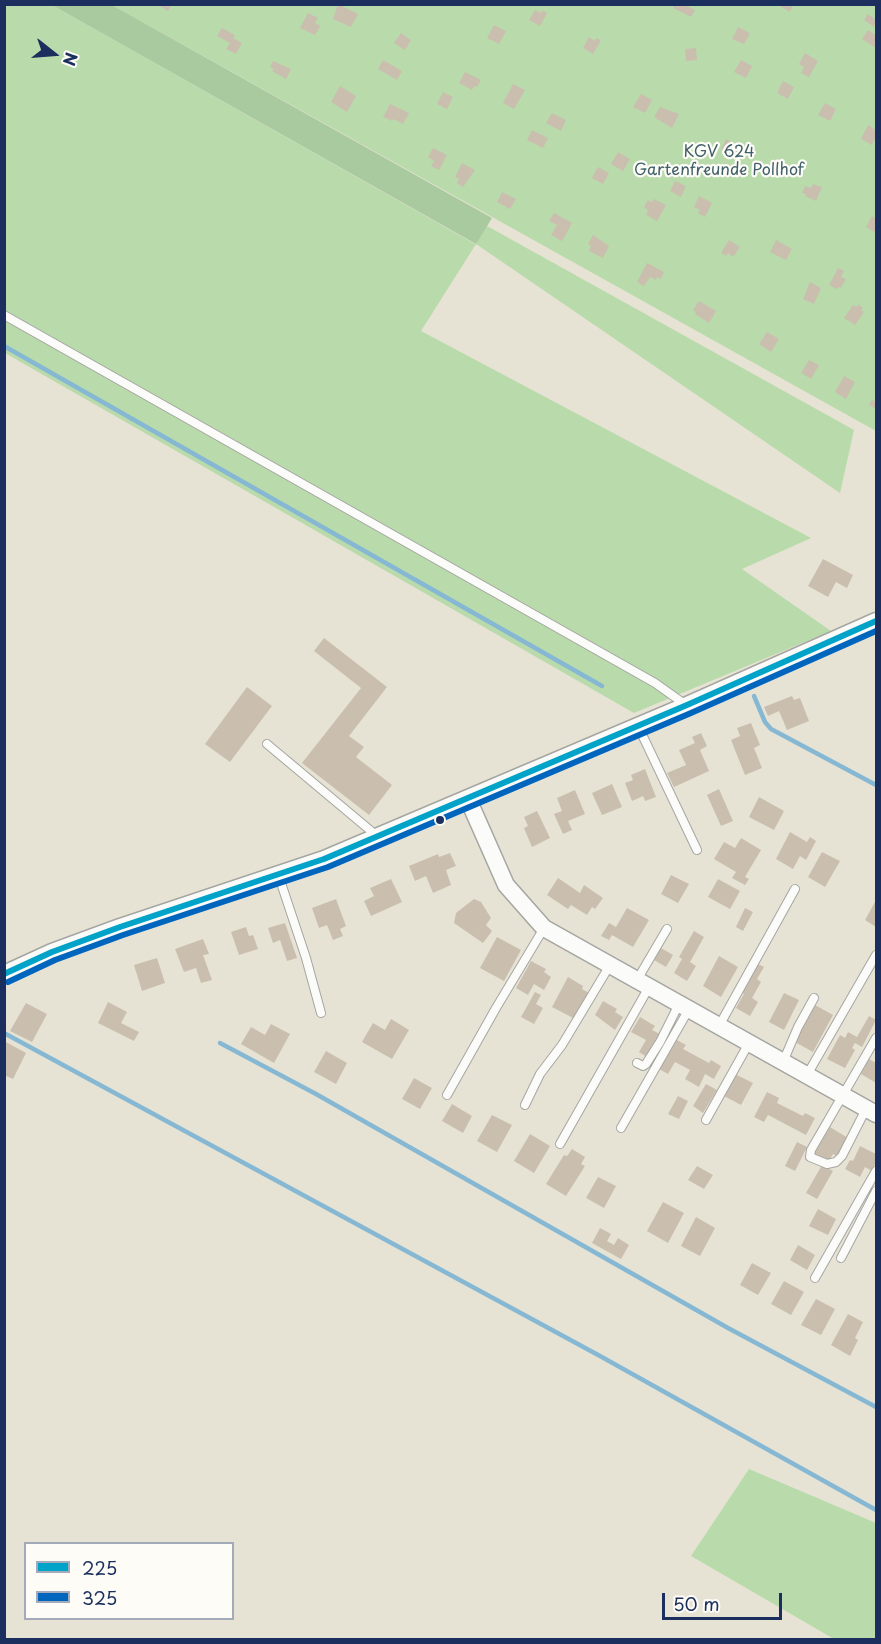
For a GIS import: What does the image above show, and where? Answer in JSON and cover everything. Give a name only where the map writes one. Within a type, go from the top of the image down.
[{"type":"street","points":[[4,974],[61,948],[324,859],[687,705],[876,621]]},
{"type":"street","points":[[468,799],[506,885],[544,928],[871,1112]]},
{"type":"lane","points":[[4,315],[655,683],[687,705]]},
{"type":"lane","points":[[638,726],[697,850]]},
{"type":"lane","points":[[267,744],[377,836]]},
{"type":"lane","points":[[278,874],[306,958],[321,1013]]},
{"type":"lane","points":[[719,1026],[795,889]]},
{"type":"lane","points":[[447,1095],[544,928]]},
{"type":"lane","points":[[560,1144],[643,983],[667,928]]},
{"type":"lane","points":[[807,1076],[876,955]]},
{"type":"lane","points":[[525,1106],[540,1074],[562,1045],[610,965]]},
{"type":"lane","points":[[783,1062],[814,998]]},
{"type":"lane","points":[[637,1063],[646,1064],[684,1006]]},
{"type":"lane","points":[[621,1128],[684,1006]]},
{"type":"lane","points":[[871,1112],[836,1162],[827,1164],[810,1157],[811,1150],[876,1038]]},
{"type":"lane","points":[[706,1120],[749,1043]]},
{"type":"lane","points":[[815,1278],[876,1171]]},
{"type":"lane","points":[[841,1258],[876,1191]]},
{"type":"green space","points":[[5,5],[52,5],[475,244],[487,226],[854,430],[840,493],[476,244],[421,331],[811,538],[742,569],[831,631],[634,713],[5,353]]},
{"type":"green space","points":[[52,5],[112,5],[492,218],[476,244]]},
{"type":"green space","name":"KGV 624 Gartenfreunde Pollhof","points":[[112,5],[876,5],[876,431]]},
{"type":"green space","points":[[749,1469],[876,1523],[876,1639],[834,1639],[691,1556]]},
{"type":"building","points":[[156,4],[172,4],[168,11]]},
{"type":"building","points":[[338,4],[358,14],[351,27],[333,19]]},
{"type":"building","points":[[674,4],[684,4],[695,10],[691,17],[673,8]]},
{"type":"building","points":[[781,4],[794,4],[790,12],[780,6]]},
{"type":"building","points":[[535,10],[547,13],[540,26],[529,20]]},
{"type":"building","points":[[308,13],[318,18],[315,23],[320,26],[315,35],[300,28]]},
{"type":"building","points":[[868,14],[876,20],[874,27],[864,20]]},
{"type":"building","points":[[494,25],[506,31],[499,44],[487,38]]},
{"type":"building","points":[[738,27],[750,33],[744,44],[732,39]]},
{"type":"building","points":[[222,28],[235,35],[233,38],[242,43],[236,54],[226,49],[230,43],[217,36]]},
{"type":"building","points":[[868,30],[876,35],[876,48],[862,39]]},
{"type":"building","points":[[401,33],[411,40],[405,50],[394,43]]},
{"type":"building","points":[[589,37],[595,41],[596,38],[601,40],[593,54],[583,48]]},
{"type":"building","points":[[696,48],[697,60],[686,61],[685,49]]},
{"type":"building","points":[[805,53],[818,61],[809,77],[801,73],[804,67],[799,64]]},
{"type":"building","points":[[383,60],[402,71],[397,80],[378,69]]},
{"type":"building","points":[[741,60],[752,66],[746,78],[734,72]]},
{"type":"building","points":[[273,61],[291,69],[286,79],[272,71],[274,69],[270,67]]},
{"type":"building","points":[[465,72],[481,80],[472,90],[459,83]]},
{"type":"building","points":[[783,81],[794,87],[788,99],[777,93]]},
{"type":"building","points":[[513,84],[525,90],[514,109],[503,103]]},
{"type":"building","points":[[340,86],[356,96],[347,112],[331,102]]},
{"type":"building","points":[[443,92],[453,97],[447,109],[437,104]]},
{"type":"building","points":[[641,94],[652,100],[645,113],[633,107]]},
{"type":"building","points":[[825,103],[836,109],[830,121],[818,115]]},
{"type":"building","points":[[390,104],[409,113],[403,124],[383,117]]},
{"type":"building","points":[[660,107],[679,114],[672,128],[654,117]]},
{"type":"building","points":[[552,113],[566,120],[561,131],[546,123]]},
{"type":"building","points":[[868,125],[876,130],[872,145],[861,139]]},
{"type":"building","points":[[532,130],[548,138],[543,148],[527,140]]},
{"type":"building","points":[[726,139],[742,148],[738,155],[733,152],[732,155],[721,149]]},
{"type":"building","points":[[433,148],[447,155],[439,170],[431,166],[434,161],[428,157]]},
{"type":"building","points":[[618,152],[630,159],[623,171],[611,164]]},
{"type":"building","points":[[462,163],[475,170],[463,187],[457,183],[459,179],[455,177]]},
{"type":"building","points":[[598,167],[609,173],[603,184],[592,178]]},
{"type":"building","points":[[675,181],[686,186],[681,197],[670,191]]},
{"type":"building","points":[[813,184],[822,187],[816,201],[802,193],[805,186],[811,188]]},
{"type":"building","points":[[502,192],[516,199],[510,209],[497,202]]},
{"type":"building","points":[[699,196],[712,203],[705,217],[698,213],[700,210],[694,207]]},
{"type":"building","points":[[654,199],[666,205],[657,221],[646,215],[648,210],[644,207],[648,200],[652,202]]},
{"type":"building","points":[[554,213],[572,223],[562,241],[551,235],[557,225],[549,221]]},
{"type":"building","points":[[872,216],[876,219],[876,233],[866,227]]},
{"type":"building","points":[[593,235],[609,246],[603,258],[589,251],[591,246],[588,244]]},
{"type":"building","points":[[729,240],[740,247],[733,257],[728,253],[726,256],[721,253]]},
{"type":"building","points":[[776,240],[792,249],[786,260],[770,252]]},
{"type":"building","points":[[647,263],[664,272],[661,279],[657,277],[656,280],[650,277],[644,286],[637,282]]},
{"type":"building","points":[[838,268],[844,271],[841,277],[846,279],[841,288],[837,289],[829,285]]},
{"type":"building","points":[[810,282],[821,288],[814,304],[803,299]]},
{"type":"building","points":[[699,301],[716,311],[709,323],[695,314],[693,310]]},
{"type":"building","points":[[858,304],[864,312],[855,325],[844,318],[853,305],[857,307]]},
{"type":"building","points":[[767,332],[779,339],[771,352],[759,344]]},
{"type":"building","points":[[809,360],[819,365],[811,379],[801,373]]},
{"type":"building","points":[[844,376],[855,382],[846,399],[835,392]]},
{"type":"building","points":[[872,399],[876,402],[876,409],[869,405]]},
{"type":"building","points":[[823,559],[853,575],[847,588],[836,582],[828,597],[808,586]]},
{"type":"building","points":[[324,638],[387,687],[349,736],[364,747],[356,757],[392,785],[369,815],[302,763],[361,688],[314,651]]},
{"type":"building","points":[[247,687],[272,706],[230,762],[205,744]]},
{"type":"building","points":[[792,696],[794,700],[800,698],[809,721],[787,730],[779,711],[768,716],[764,707]]},
{"type":"building","points":[[751,723],[760,745],[754,748],[762,768],[745,775],[731,740],[740,736],[737,728]]},
{"type":"building","points":[[701,733],[707,746],[700,750],[709,771],[674,787],[667,773],[686,765],[679,750],[695,743],[692,737]]},
{"type":"building","points":[[645,769],[656,797],[645,801],[643,796],[632,801],[625,783],[633,780],[631,775]]},
{"type":"building","points":[[612,784],[622,807],[602,815],[592,793]]},
{"type":"building","points":[[719,789],[733,821],[721,826],[707,795]]},
{"type":"building","points":[[575,790],[585,814],[568,821],[572,830],[563,834],[554,814],[562,811],[557,798]]},
{"type":"building","points":[[759,797],[784,811],[774,830],[749,817]]},
{"type":"building","points":[[537,811],[550,838],[532,847],[524,828],[528,826],[524,817]]},
{"type":"building","points":[[790,832],[807,842],[810,837],[816,841],[806,860],[800,856],[793,869],[776,859]]},
{"type":"building","points":[[741,838],[761,850],[745,877],[749,879],[745,885],[732,878],[736,872],[714,859],[724,842],[735,848]]},
{"type":"building","points":[[822,852],[840,861],[825,887],[808,877]]},
{"type":"building","points":[[450,853],[456,866],[446,870],[451,885],[433,893],[426,876],[415,881],[409,866],[438,854],[439,857]]},
{"type":"building","points":[[671,875],[689,884],[678,903],[661,894]]},
{"type":"building","points":[[558,878],[580,893],[584,885],[603,898],[595,909],[592,907],[587,915],[571,905],[568,909],[547,895]]},
{"type":"building","points":[[391,879],[402,902],[371,916],[364,901],[374,896],[370,888]]},
{"type":"building","points":[[718,879],[740,891],[730,909],[708,897]]},
{"type":"building","points":[[336,899],[346,926],[340,929],[343,936],[333,940],[327,925],[319,928],[312,908]]},
{"type":"building","points":[[474,899],[481,902],[491,918],[486,925],[492,931],[483,943],[454,923],[456,913]]},
{"type":"building","points":[[876,900],[876,927],[865,920]]},
{"type":"building","points":[[627,908],[649,920],[633,947],[612,935],[609,940],[601,936],[609,923],[616,927]]},
{"type":"building","points":[[745,908],[753,912],[743,931],[736,927]]},
{"type":"building","points":[[285,923],[297,958],[287,961],[280,940],[273,943],[268,928]]},
{"type":"building","points":[[246,927],[249,936],[253,935],[258,949],[239,955],[231,932]]},
{"type":"building","points":[[694,931],[704,937],[690,962],[696,966],[687,981],[674,973],[682,959],[679,957]]},
{"type":"building","points":[[497,937],[521,950],[504,981],[480,968]]},
{"type":"building","points":[[203,939],[209,954],[203,955],[212,980],[201,983],[196,968],[184,972],[175,949]]},
{"type":"building","points":[[661,948],[673,955],[666,967],[654,960]]},
{"type":"building","points":[[719,956],[738,967],[721,997],[703,986]]},
{"type":"building","points":[[157,958],[165,983],[142,991],[134,965]]},
{"type":"building","points":[[531,961],[546,969],[544,972],[551,977],[544,990],[534,984],[528,995],[516,988]]},
{"type":"building","points":[[758,964],[764,967],[757,979],[761,982],[752,998],[758,1002],[750,1016],[736,1008],[744,994],[741,992]]},
{"type":"building","points":[[568,977],[583,986],[582,989],[589,993],[575,1019],[552,1007]]},
{"type":"building","points":[[535,992],[541,995],[536,1004],[543,1008],[534,1024],[521,1017]]},
{"type":"building","points":[[784,993],[799,1000],[784,1030],[769,1022]]},
{"type":"building","points":[[603,1001],[617,1009],[615,1012],[623,1017],[615,1030],[595,1015]]},
{"type":"building","points":[[108,1002],[127,1012],[121,1023],[139,1032],[134,1041],[98,1023]]},
{"type":"building","points":[[26,1003],[47,1014],[32,1042],[10,1031]]},
{"type":"building","points":[[815,1005],[833,1015],[813,1052],[795,1042]]},
{"type":"building","points":[[869,1016],[876,1020],[862,1047],[855,1043],[852,1048],[855,1050],[845,1068],[827,1059],[840,1035],[845,1038],[848,1032],[857,1037]]},
{"type":"building","points":[[640,1017],[655,1026],[652,1030],[660,1034],[647,1057],[639,1052],[646,1040],[631,1032]]},
{"type":"building","points":[[391,1019],[409,1030],[392,1059],[362,1042],[373,1023],[385,1030]]},
{"type":"building","points":[[271,1024],[290,1034],[274,1063],[241,1044],[251,1027],[265,1035]]},
{"type":"building","points":[[675,1039],[686,1045],[683,1049],[709,1063],[711,1060],[721,1066],[714,1079],[705,1074],[699,1087],[685,1079],[690,1070],[675,1062],[668,1074],[659,1069]]},
{"type":"building","points":[[4,1041],[26,1053],[13,1079],[4,1075]]},
{"type":"building","points":[[326,1051],[347,1063],[336,1084],[314,1072]]},
{"type":"building","points":[[869,1059],[876,1063],[876,1083],[861,1074]]},
{"type":"building","points":[[735,1074],[753,1083],[741,1105],[724,1096]]},
{"type":"building","points":[[414,1078],[432,1088],[420,1109],[402,1099]]},
{"type":"building","points":[[706,1084],[717,1090],[703,1113],[693,1106]]},
{"type":"building","points":[[767,1092],[779,1098],[777,1103],[803,1116],[805,1113],[815,1118],[806,1135],[768,1115],[764,1122],[754,1117]]},
{"type":"building","points":[[678,1096],[688,1101],[679,1119],[668,1114]]},
{"type":"building","points":[[452,1104],[472,1116],[463,1133],[442,1121]]},
{"type":"building","points":[[492,1115],[512,1125],[497,1152],[477,1141]]},
{"type":"building","points":[[830,1127],[848,1138],[837,1156],[833,1154],[828,1162],[814,1154]]},
{"type":"building","points":[[530,1134],[550,1146],[534,1173],[514,1161]]},
{"type":"building","points":[[797,1142],[807,1147],[795,1171],[785,1166]]},
{"type":"building","points":[[860,1146],[876,1154],[876,1162],[872,1171],[865,1167],[860,1177],[845,1169],[850,1160],[853,1161]]},
{"type":"building","points":[[572,1149],[585,1157],[581,1164],[585,1166],[566,1196],[546,1184],[564,1155],[567,1156]]},
{"type":"building","points":[[822,1165],[833,1171],[817,1199],[806,1193]]},
{"type":"building","points":[[697,1166],[713,1175],[704,1189],[688,1180]]},
{"type":"building","points":[[598,1177],[616,1186],[604,1208],[586,1198]]},
{"type":"building","points":[[663,1202],[684,1213],[668,1243],[647,1231]]},
{"type":"building","points":[[818,1209],[836,1219],[828,1235],[809,1226]]},
{"type":"building","points":[[696,1217],[715,1228],[700,1256],[681,1246]]},
{"type":"building","points":[[600,1228],[611,1234],[607,1241],[614,1245],[618,1238],[629,1245],[621,1259],[592,1243]]},
{"type":"building","points":[[798,1245],[815,1255],[807,1270],[790,1260]]},
{"type":"building","points":[[752,1263],[771,1273],[758,1295],[740,1285]]},
{"type":"building","points":[[784,1281],[804,1292],[791,1315],[771,1304]]},
{"type":"building","points":[[816,1299],[835,1309],[821,1335],[801,1325]]},
{"type":"building","points":[[848,1314],[863,1322],[850,1356],[831,1345]]},
{"type":"waterway","points":[[4,346],[602,686]]},
{"type":"waterway","points":[[754,696],[765,722],[771,729],[876,785]]},
{"type":"waterway","points":[[4,1033],[600,1356],[876,1510]]},
{"type":"waterway","points":[[220,1043],[316,1094],[728,1328],[876,1407]]},
{"type":"transit line","name":"225","points":[[4,974],[52,952],[120,927],[324,859],[687,705],[876,621]]},
{"type":"transit line","name":"325","points":[[8,982],[55,960],[123,935],[328,867],[691,713],[876,631]]}]
